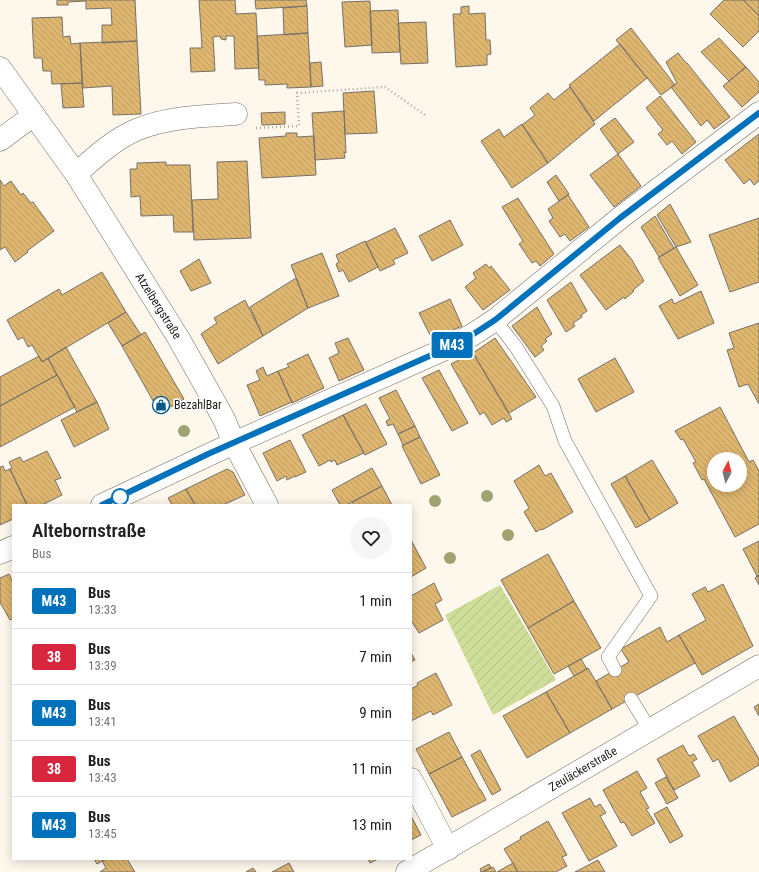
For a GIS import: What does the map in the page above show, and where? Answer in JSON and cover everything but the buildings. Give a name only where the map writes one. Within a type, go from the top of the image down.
[{"type":"street","name":"Atzelbergstraße","points":[[0,68],[76,174],[194,365],[224,419],[234,443],[266,504]]},
{"type":"street","points":[[104,504],[234,443],[443,350],[472,335],[495,320],[620,218],[759,113]]},
{"type":"street","points":[[76,174],[116,141],[136,130],[174,120],[236,114]]},
{"type":"street","points":[[0,140],[34,115]]},
{"type":"street","points":[[0,553],[12,547]]},
{"type":"street","name":"Zeuläckerstraße","points":[[407,872],[759,666]]},
{"type":"street","points":[[412,781],[448,849]]},
{"type":"lane","points":[[495,320],[516,347],[553,406],[565,441],[651,596],[608,657],[615,670]]},
{"type":"lane","points":[[631,699],[650,730]]},
{"type":"path","points":[[236,114],[241,129],[299,126],[297,93],[385,86],[425,115]]},
{"type":"green space","points":[[500,585],[556,680],[493,715],[445,615]]},
{"type":"bus line","name":"M43","points":[[104,504],[208,454],[443,350],[472,335],[495,320],[620,218],[759,113]]},
{"type":"place","name":"BezahlBar","points":[[161,405]]}]
